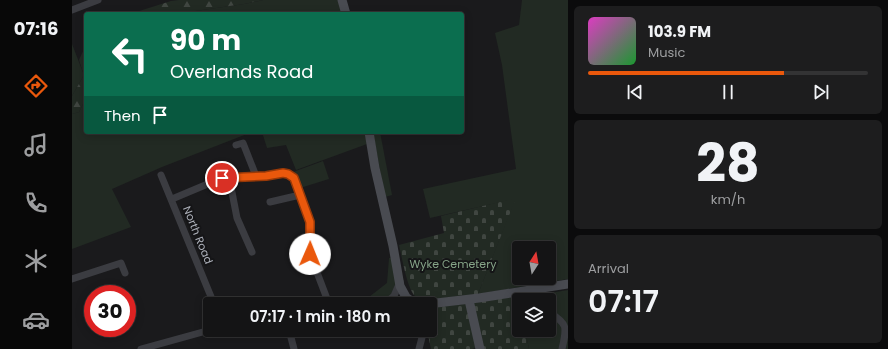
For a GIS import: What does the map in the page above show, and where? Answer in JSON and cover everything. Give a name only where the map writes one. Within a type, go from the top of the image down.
[{"type":"main road","points":[[342,0],[345,12]]},
{"type":"main road","points":[[369,134],[375,168],[400,282],[403,293],[406,297]]},
{"type":"main road","points":[[437,303],[469,300],[568,284]]},
{"type":"main road","points":[[469,300],[480,349]]},
{"type":"street","points":[[72,10],[98,0]]},
{"type":"street","points":[[236,145],[244,142],[256,176]]},
{"type":"street","points":[[172,199],[219,179],[283,173],[288,174],[294,178],[310,226],[310,254],[326,297]]},
{"type":"street","name":"North Road","points":[[161,175],[211,297]]},
{"type":"street","points":[[229,177],[237,218],[252,252]]},
{"type":"street","points":[[270,202],[300,195]]},
{"type":"street","points":[[72,279],[119,260],[125,273]]},
{"type":"street","points":[[393,297],[400,282]]},
{"type":"street","points":[[538,289],[539,293]]},
{"type":"street","points":[[556,316],[566,326],[562,349]]},
{"type":"street","points":[[142,349],[203,332]]},
{"type":"street","points":[[291,337],[294,349]]},
{"type":"street","points":[[419,349],[422,337]]},
{"type":"street","points":[[168,341],[169,349]]},
{"type":"green space","points":[[263,0],[339,0],[342,12],[188,12]]},
{"type":"green space","points":[[263,0],[188,12],[136,12],[171,1]]},
{"type":"green space","points":[[522,0],[568,0],[568,279],[556,281],[556,241],[512,241],[512,285],[532,285],[478,294],[515,199],[430,218],[423,189],[516,169],[502,65],[495,33],[519,25]]},
{"type":"green space","points":[[72,44],[84,75],[72,96]]},
{"type":"green space","points":[[84,49],[84,75],[79,60]]},
{"type":"green space","points":[[84,75],[84,102],[79,112],[72,114],[72,96]]},
{"type":"green space","points":[[84,102],[84,134],[247,134],[162,167],[112,189],[131,227],[72,249],[72,114],[79,112]]},
{"type":"green space","points":[[263,134],[365,134],[367,144],[296,170],[286,145],[267,148]]},
{"type":"green space","points":[[373,134],[380,134],[392,195],[385,197]]},
{"type":"green space","points":[[323,161],[329,179],[300,188],[293,172]]},
{"type":"green space","name":"Wyke Cemetery","points":[[516,198],[478,294],[437,299],[437,297],[416,297],[412,292],[407,280],[399,245],[444,233],[441,216]]},
{"type":"green space","points":[[389,258],[392,258],[395,278],[394,290],[389,297],[369,297],[387,283]]},
{"type":"green space","points":[[568,290],[568,349],[529,349],[526,337],[556,337],[556,293],[549,293]]},
{"type":"green space","points":[[512,297],[512,337],[526,337],[529,349],[482,349],[481,346],[472,349],[431,349],[428,337],[437,337],[437,306]]},
{"type":"route","points":[[222,178],[266,176],[283,173],[292,176],[296,180],[310,222],[310,254]]}]
